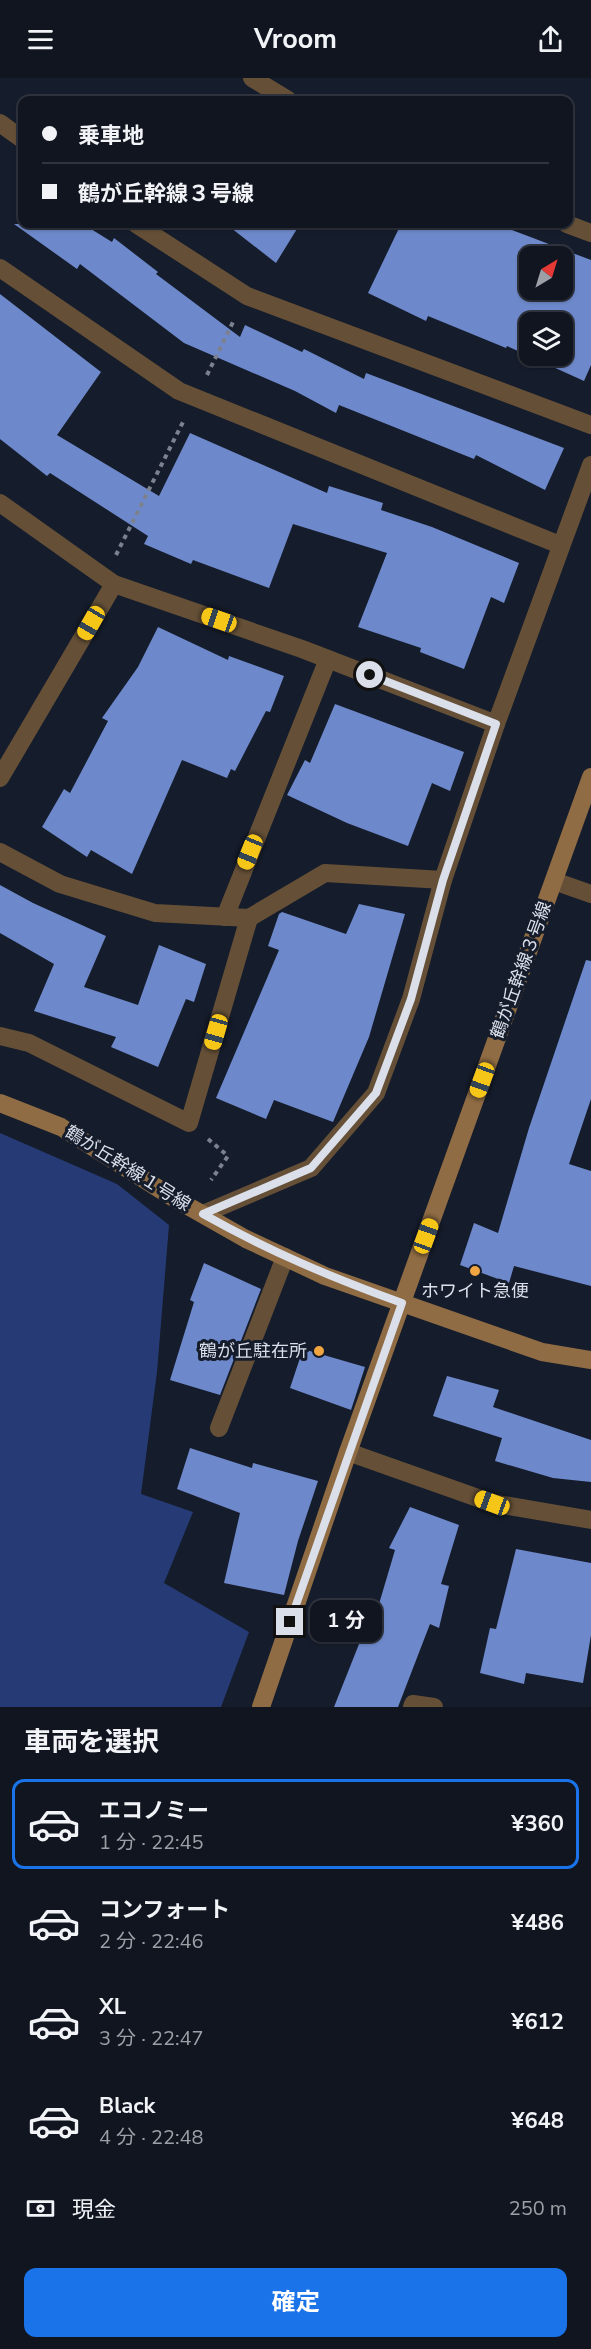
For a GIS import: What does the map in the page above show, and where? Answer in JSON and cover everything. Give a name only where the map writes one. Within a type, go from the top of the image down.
[{"type":"street","points":[[252,78],[281,96]]},
{"type":"street","points":[[0,123],[18,136]]},
{"type":"street","points":[[573,226],[591,233]]},
{"type":"street","points":[[142,228],[247,296],[591,425]]},
{"type":"street","points":[[0,268],[179,391],[560,545]]},
{"type":"street","points":[[197,1211],[311,1168],[376,1093],[411,999],[443,880],[496,724],[591,465]]},
{"type":"street","points":[[0,503],[109,581],[328,659],[496,724]]},
{"type":"street","points":[[0,778],[109,581]]},
{"type":"street","points":[[225,917],[328,659]]},
{"type":"street","name":"鶴が丘幹線３号線","points":[[261,1707],[348,1452],[591,777]]},
{"type":"street","points":[[0,852],[60,884],[155,912],[225,917],[249,918],[325,873],[443,880]]},
{"type":"street","points":[[554,880],[591,894]]},
{"type":"street","points":[[0,1036],[29,1043],[189,1123],[249,918]]},
{"type":"street","name":"鶴が丘幹線１号線","points":[[0,1103],[62,1127],[197,1211],[325,1276],[542,1352],[591,1360]]},
{"type":"street","points":[[219,1428],[285,1257]]},
{"type":"street","points":[[348,1452],[492,1503],[591,1520]]},
{"type":"street","points":[[412,1707],[413,1704],[434,1707]]},
{"type":"path","points":[[109,581],[195,398],[247,296]]},
{"type":"path","points":[[189,1123],[228,1156],[197,1211]]},
{"type":"shaded area","points":[[0,1133],[117,1184],[169,1225],[157,1372],[141,1494],[193,1512],[164,1583],[249,1632],[221,1707],[0,1707]]},
{"type":"building","points":[[20,228],[89,228],[112,242],[114,238],[158,272],[156,274],[240,337],[245,325],[302,352],[304,349],[364,379],[366,373],[564,448],[545,490],[476,455],[474,459],[339,405],[336,413],[295,391],[184,343],[80,264],[77,269]]},
{"type":"building","points":[[231,228],[298,228],[276,263]]},
{"type":"building","points":[[399,228],[507,228],[554,246],[519,246],[519,300],[573,300],[573,253],[591,260],[591,365],[584,381],[551,366],[573,366],[573,312],[519,312],[519,351],[428,316],[426,321],[368,293]]},
{"type":"building","points":[[0,294],[101,372],[57,435],[159,496],[190,433],[327,493],[329,486],[383,503],[381,510],[432,527],[519,563],[504,603],[491,597],[464,669],[420,652],[421,648],[358,627],[387,553],[293,524],[269,588],[193,560],[191,564],[144,544],[148,536],[50,473],[47,476],[0,439]]},
{"type":"building","points":[[158,627],[228,660],[229,656],[284,676],[270,712],[266,711],[235,771],[231,769],[227,778],[182,760],[132,874],[91,850],[87,857],[42,827],[64,789],[70,793],[108,721],[102,718],[138,667]]},
{"type":"building","points":[[335,704],[464,752],[450,791],[432,783],[408,846],[347,823],[287,795],[305,760],[310,763]]},
{"type":"building","points":[[0,885],[33,903],[106,936],[84,987],[138,1005],[159,945],[206,964],[194,1002],[186,999],[158,1067],[111,1047],[116,1037],[34,1011],[54,964],[0,933]]},
{"type":"building","points":[[359,904],[405,914],[369,1037],[333,1122],[274,1100],[266,1119],[216,1098],[279,950],[268,946],[279,914],[282,912],[346,934]]},
{"type":"building","points":[[586,960],[591,961],[591,1099],[569,1164],[591,1171],[591,1286],[514,1266],[509,1283],[460,1265],[474,1223],[498,1233],[529,1128]]},
{"type":"building","points":[[204,1263],[261,1289],[220,1395],[170,1380],[194,1302],[190,1300]]},
{"type":"building","points":[[303,1349],[365,1367],[351,1410],[290,1388]]},
{"type":"building","points":[[447,1376],[499,1390],[493,1407],[591,1440],[591,1482],[553,1478],[495,1461],[502,1438],[433,1416]]},
{"type":"building","points":[[190,1448],[252,1468],[253,1463],[318,1481],[298,1541],[284,1595],[224,1583],[240,1513],[177,1489]]},
{"type":"building","points":[[410,1507],[459,1525],[441,1584],[449,1586],[439,1628],[430,1624],[398,1707],[334,1707],[365,1629],[371,1631],[395,1550],[389,1548]]},
{"type":"building","points":[[516,1549],[591,1563],[591,1635],[583,1683],[526,1673],[524,1684],[480,1673],[490,1628],[496,1629]]},
{"type":"place","name":"ホワイト急便","points":[[475,1271]]},
{"type":"place","name":"鶴が丘駐在所","points":[[319,1351]]},
{"type":"route","points":[[290,1622],[402,1303],[325,1276],[246,1239],[203,1214],[311,1168],[376,1093],[411,999],[443,880],[496,724],[370,675]]}]
